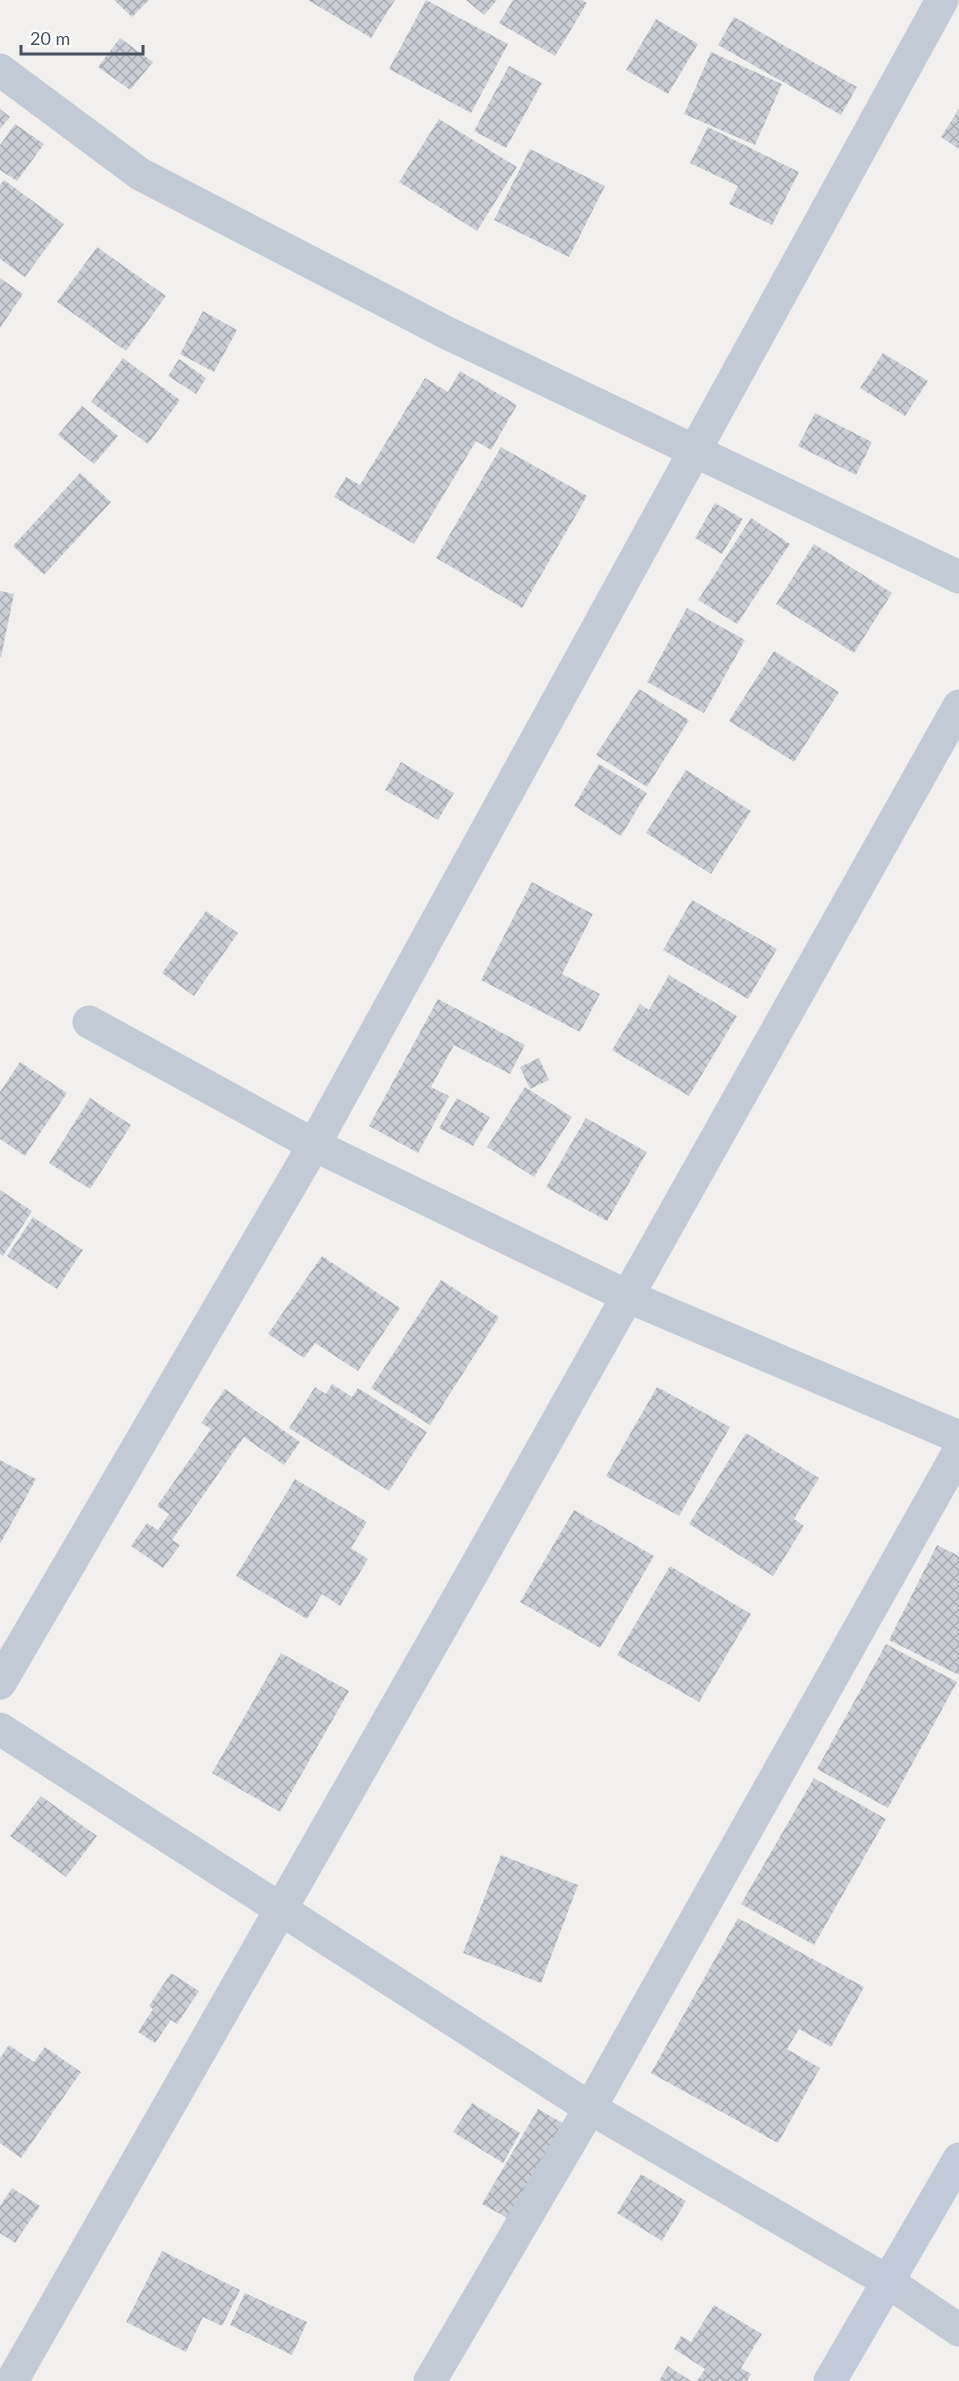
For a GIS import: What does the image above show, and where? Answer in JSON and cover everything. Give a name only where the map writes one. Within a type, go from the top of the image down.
[{"type":"street","points":[[0,1683],[314,1145],[942,0]]},
{"type":"street","points":[[0,70],[140,174],[447,333],[959,577]]},
{"type":"street","points":[[12,2381],[282,1911],[959,706]]},
{"type":"street","points":[[89,1022],[314,1145],[629,1297],[959,1437]]},
{"type":"street","points":[[430,2381],[590,2108],[959,1451]]},
{"type":"street","points":[[0,1729],[590,2108],[887,2281],[959,2330]]},
{"type":"street","points":[[830,2381],[959,2159]]},
{"type":"building","points":[[114,0],[149,0],[132,17]]},
{"type":"building","points":[[308,0],[395,0],[371,38]]},
{"type":"building","points":[[426,0],[508,44],[471,113],[389,69]]},
{"type":"building","points":[[466,0],[497,0],[484,15]]},
{"type":"building","points":[[513,0],[582,0],[587,3],[555,56],[499,23]]},
{"type":"building","points":[[734,17],[857,87],[841,115],[718,45]]},
{"type":"building","points":[[656,19],[698,44],[668,94],[626,70]]},
{"type":"building","points":[[120,38],[153,62],[130,90],[98,67]]},
{"type":"building","points":[[711,52],[782,84],[755,145],[684,114]]},
{"type":"building","points":[[509,66],[542,83],[506,148],[474,131]]},
{"type":"building","points":[[0,109],[10,117],[0,129]]},
{"type":"building","points":[[959,109],[959,149],[941,137]]},
{"type":"building","points":[[439,119],[517,167],[477,231],[399,182]]},
{"type":"building","points":[[15,124],[44,144],[17,181],[0,170],[0,145]]},
{"type":"building","points":[[708,127],[799,172],[772,225],[729,204],[738,186],[690,163]]},
{"type":"building","points":[[530,149],[605,186],[569,257],[494,220]]},
{"type":"building","points":[[4,180],[64,224],[25,277],[0,259],[0,185]]},
{"type":"building","points":[[97,247],[166,296],[126,351],[57,302]]},
{"type":"building","points":[[0,278],[23,294],[0,328]]},
{"type":"building","points":[[203,311],[237,330],[214,372],[180,354]]},
{"type":"building","points":[[883,353],[928,381],[905,416],[860,388]]},
{"type":"building","points":[[123,358],[180,400],[148,444],[91,402]]},
{"type":"building","points":[[179,359],[206,378],[196,394],[168,376]]},
{"type":"building","points":[[460,371],[517,405],[491,450],[476,441],[414,544],[334,497],[346,477],[360,485],[425,378],[448,392]]},
{"type":"building","points":[[82,406],[118,436],[94,464],[58,435]]},
{"type":"building","points":[[815,413],[872,442],[856,475],[798,446]]},
{"type":"building","points":[[501,447],[587,496],[522,608],[436,558]]},
{"type":"building","points":[[80,473],[111,502],[44,575],[13,546]]},
{"type":"building","points":[[715,503],[743,519],[722,554],[695,538]]},
{"type":"building","points":[[751,518],[790,544],[737,624],[698,600]]},
{"type":"building","points":[[814,544],[892,593],[854,653],[776,604]]},
{"type":"building","points":[[0,591],[14,594],[1,657],[0,657]]},
{"type":"building","points":[[687,608],[745,640],[704,713],[647,682]]},
{"type":"building","points":[[774,651],[839,692],[794,762],[729,721]]},
{"type":"building","points":[[639,689],[689,720],[647,787],[596,755]]},
{"type":"building","points":[[401,762],[454,793],[438,820],[385,790]]},
{"type":"building","points":[[599,764],[647,793],[621,836],[574,806]]},
{"type":"building","points":[[686,770],[751,811],[711,874],[646,833]]},
{"type":"building","points":[[532,882],[593,914],[562,974],[600,994],[580,1032],[481,980]]},
{"type":"building","points":[[692,900],[777,949],[748,999],[663,950]]},
{"type":"building","points":[[206,911],[238,933],[194,996],[162,973]]},
{"type":"building","points":[[669,975],[737,1016],[689,1096],[612,1050],[640,1004],[649,1010]]},
{"type":"building","points":[[438,999],[525,1045],[510,1074],[454,1045],[431,1087],[449,1096],[418,1153],[369,1126]]},
{"type":"building","points":[[539,1058],[549,1080],[530,1089],[520,1067]]},
{"type":"building","points":[[20,1062],[67,1093],[25,1156],[0,1139],[0,1092]]},
{"type":"building","points":[[525,1087],[572,1117],[534,1177],[487,1147]]},
{"type":"building","points":[[90,1098],[131,1125],[90,1189],[49,1163]]},
{"type":"building","points":[[457,1098],[490,1117],[473,1146],[439,1128]]},
{"type":"building","points":[[586,1118],[647,1152],[607,1221],[546,1187]]},
{"type":"building","points":[[0,1190],[32,1211],[3,1256],[0,1254]]},
{"type":"building","points":[[33,1217],[83,1250],[57,1289],[7,1256]]},
{"type":"building","points":[[322,1256],[400,1308],[358,1371],[315,1343],[304,1358],[268,1334]]},
{"type":"building","points":[[441,1280],[499,1317],[430,1425],[371,1388]]},
{"type":"building","points":[[332,1384],[352,1397],[358,1388],[427,1432],[389,1491],[289,1428],[315,1387],[326,1394]]},
{"type":"building","points":[[657,1387],[730,1427],[679,1516],[606,1476]]},
{"type":"building","points":[[225,1389],[300,1442],[284,1465],[244,1437],[172,1540],[180,1545],[163,1568],[131,1546],[147,1523],[158,1530],[169,1514],[157,1506],[211,1429],[201,1423]]},
{"type":"building","points":[[746,1433],[819,1478],[794,1519],[804,1526],[773,1576],[689,1524]]},
{"type":"building","points":[[0,1460],[36,1479],[0,1544]]},
{"type":"building","points":[[295,1479],[367,1522],[351,1548],[368,1559],[340,1606],[322,1594],[307,1619],[236,1576]]},
{"type":"building","points":[[574,1510],[654,1556],[600,1648],[520,1602]]},
{"type":"building","points":[[937,1545],[959,1556],[959,1675],[889,1640]]},
{"type":"building","points":[[670,1566],[751,1614],[699,1702],[617,1655]]},
{"type":"building","points":[[886,1644],[957,1682],[888,1808],[817,1769]]},
{"type":"building","points":[[281,1653],[349,1691],[280,1812],[212,1773]]},
{"type":"building","points":[[814,1778],[886,1819],[814,1945],[741,1904]]},
{"type":"building","points":[[41,1796],[97,1836],[66,1877],[10,1836]]},
{"type":"building","points":[[501,1855],[578,1885],[541,1983],[463,1953]]},
{"type":"building","points":[[738,1918],[864,1987],[831,2047],[799,2029],[787,2049],[820,2068],[778,2143],[651,2073]]},
{"type":"building","points":[[171,1973],[199,1991],[177,2024],[171,2020],[155,2043],[138,2032],[153,2009],[149,2006]]},
{"type":"building","points":[[9,2045],[34,2062],[45,2047],[81,2072],[21,2158],[0,2143],[0,2058]]},
{"type":"building","points":[[472,2103],[520,2133],[503,2163],[453,2132]]},
{"type":"building","points":[[538,2109],[573,2129],[518,2224],[482,2204]]},
{"type":"building","points":[[641,2174],[686,2201],[662,2241],[617,2213]]},
{"type":"building","points":[[12,2188],[40,2206],[15,2243],[0,2233],[0,2206]]},
{"type":"building","points":[[162,2251],[240,2290],[222,2326],[203,2317],[186,2352],[126,2322]]},
{"type":"building","points":[[245,2293],[307,2322],[292,2355],[230,2325]]},
{"type":"building","points":[[714,2305],[762,2334],[741,2368],[751,2374],[747,2381],[697,2381],[705,2369],[674,2349],[681,2336],[691,2342]]},
{"type":"building","points":[[668,2366],[691,2381],[659,2381]]}]
